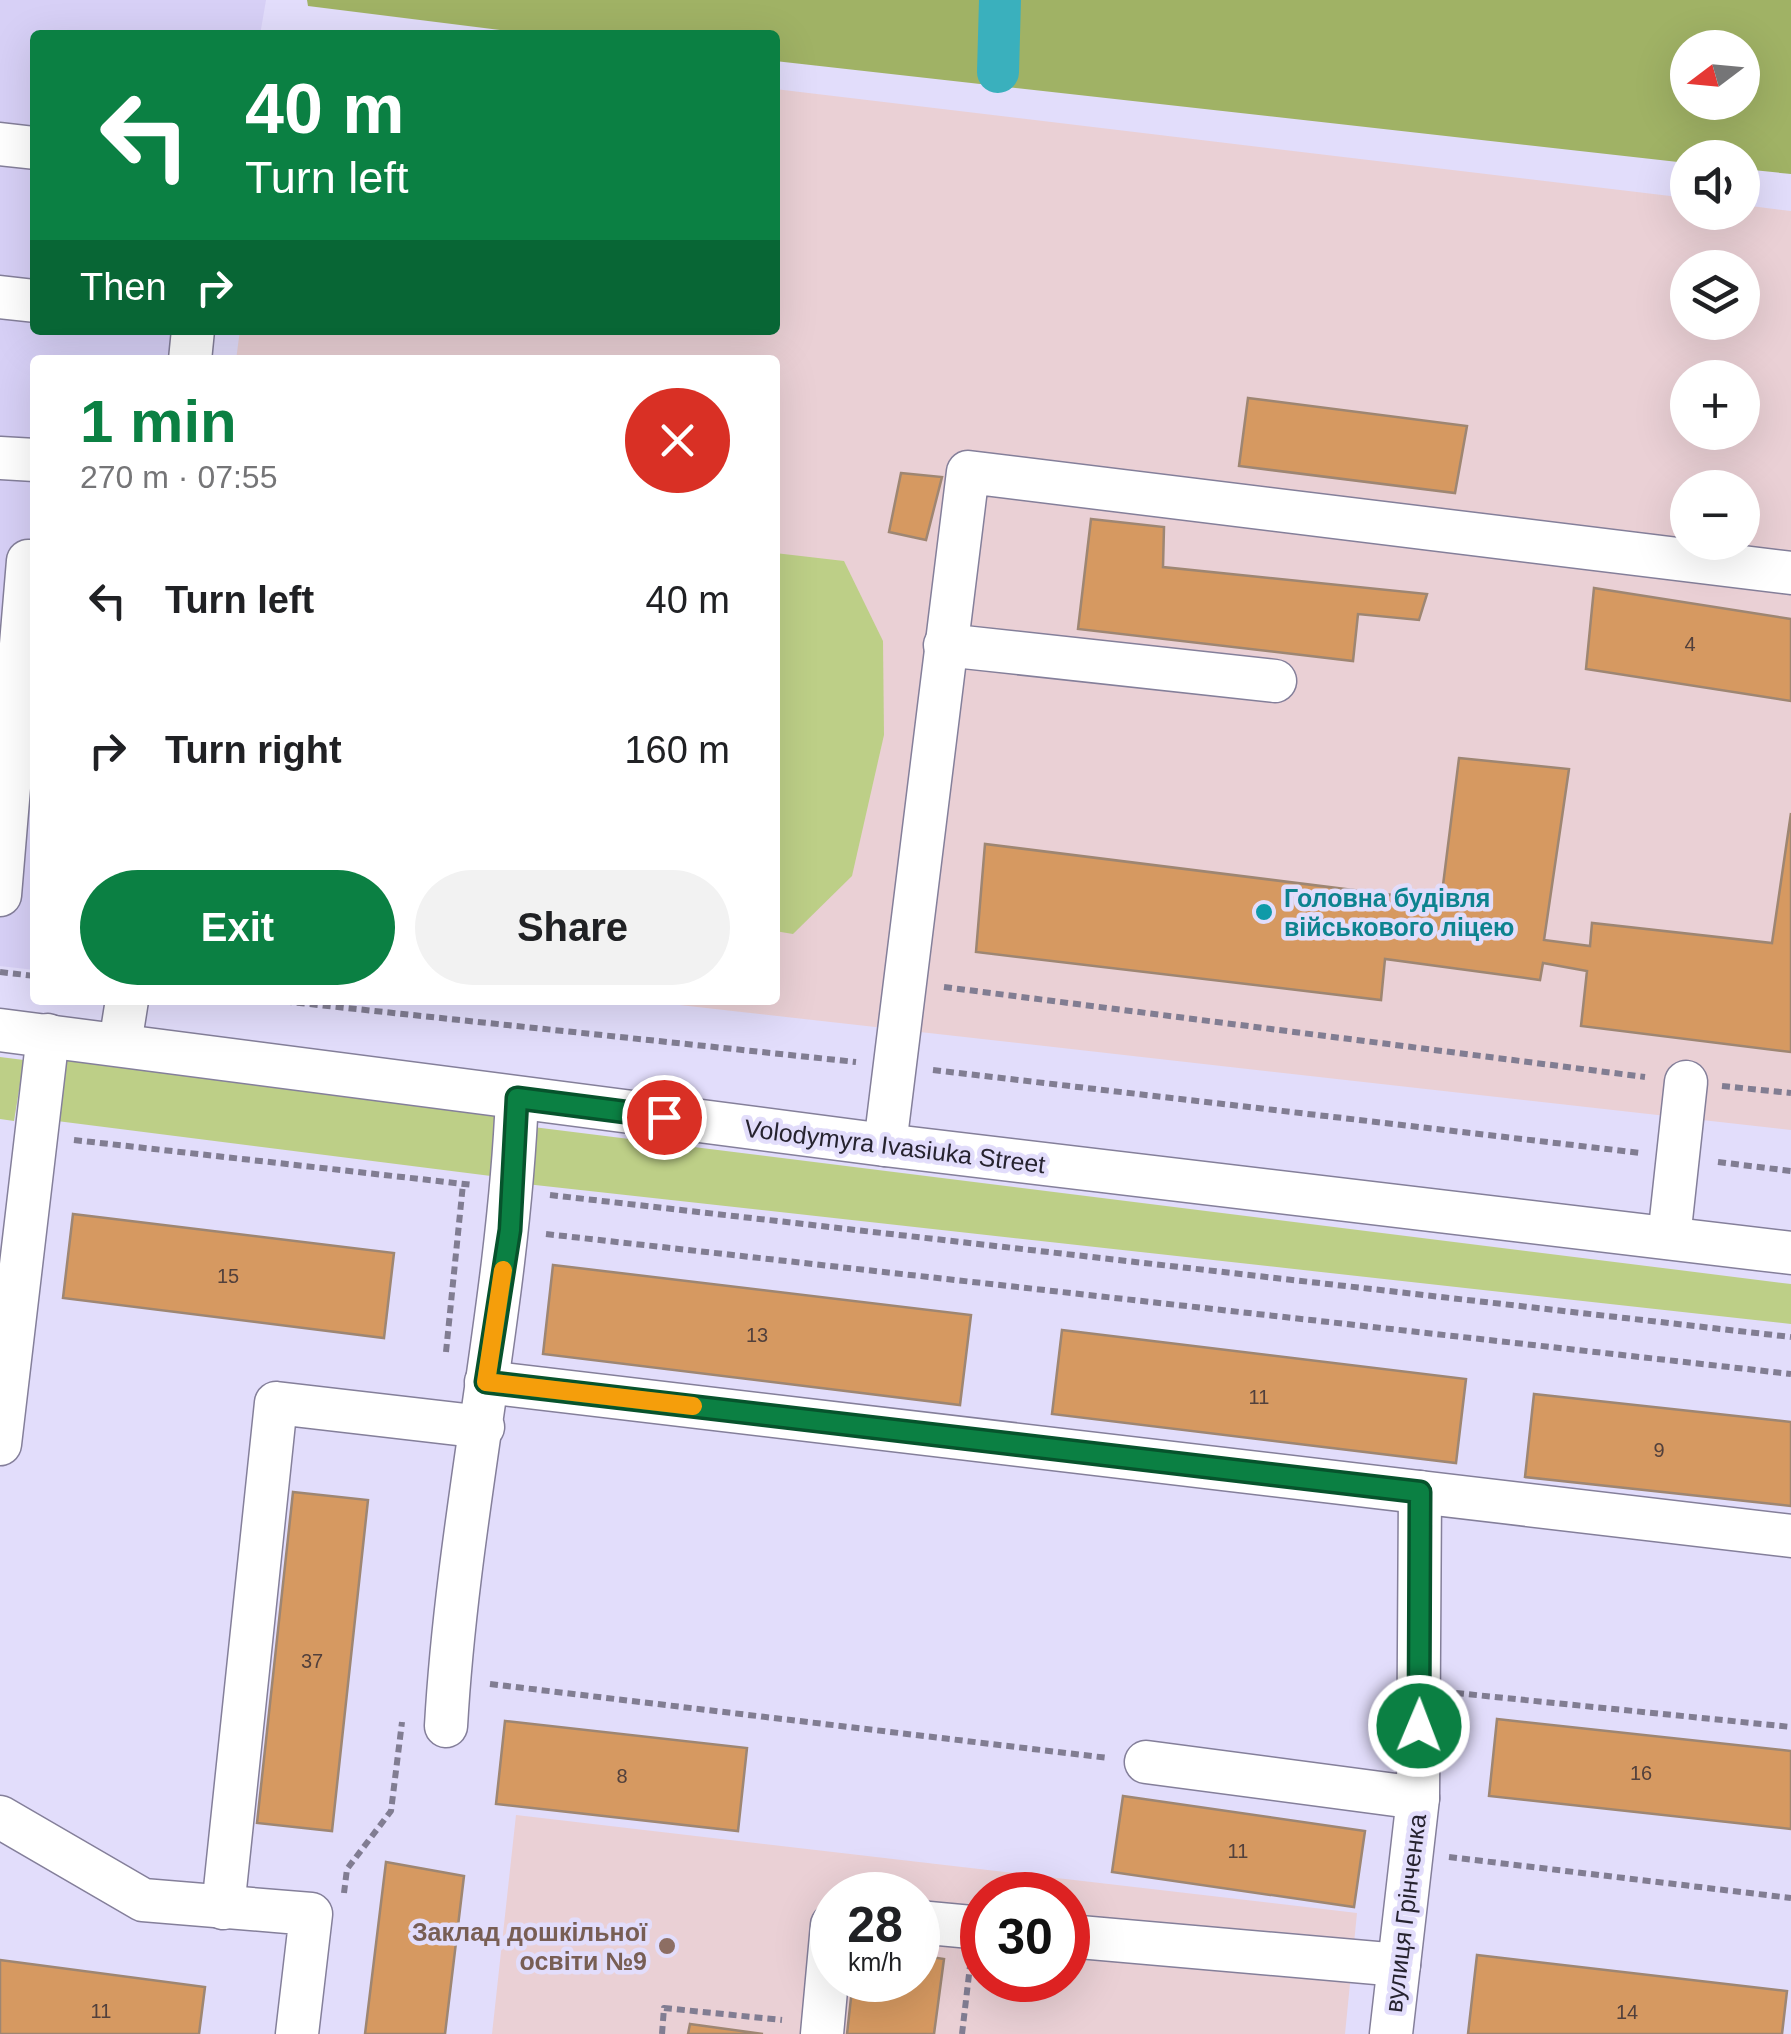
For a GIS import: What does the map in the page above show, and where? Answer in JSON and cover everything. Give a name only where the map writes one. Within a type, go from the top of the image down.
[{"type":"street","points":[[0,144],[30,147]]},
{"type":"street","points":[[0,298],[30,301]]},
{"type":"street","points":[[0,458],[30,460]]},
{"type":"street","points":[[885,1145],[968,472],[1791,573]]},
{"type":"street","points":[[0,895],[28,562]]},
{"type":"street","points":[[946,645],[1275,681]]},
{"type":"street","points":[[120,1044],[126,1005]]},
{"type":"street","name":"Volodymyra Ivasiuka Street","points":[[0,1030],[885,1145],[1791,1253]]},
{"type":"street","points":[[0,1444],[48,1035]]},
{"type":"street","points":[[1669,1238],[1686,1082]]},
{"type":"street","points":[[446,1726],[486,1382],[512,1210],[517,1098]]},
{"type":"street","points":[[486,1382],[1791,1536]]},
{"type":"street","points":[[223,1908],[276,1402],[482,1427]]},
{"type":"street","name":"вулиця Грінченка","points":[[1391,2034],[1418,1798],[1420,1492]]},
{"type":"street","points":[[1146,1762],[1418,1798]]},
{"type":"street","points":[[0,1817],[143,1900],[311,1914],[297,2034]]},
{"type":"street","points":[[1090,1938],[1400,1965]]},
{"type":"street","points":[[822,2029],[825,2002]]},
{"type":"path","points":[[0,972],[30,975]]},
{"type":"path","points":[[903,981],[1791,1093]]},
{"type":"path","points":[[318,1005],[892,1066],[1791,1171]]},
{"type":"path","points":[[38,1136],[462,1184],[512,1210],[1791,1374]]},
{"type":"path","points":[[439,1422],[462,1184]]},
{"type":"path","points":[[512,1210],[1791,1336]]},
{"type":"path","points":[[449,1680],[1146,1762]]},
{"type":"path","points":[[1420,1689],[1791,1727]]},
{"type":"path","points":[[343,1905],[347,1868],[391,1811],[403,1714]]},
{"type":"path","points":[[1413,1852],[1791,1898]]},
{"type":"path","points":[[962,2034],[967,2002]]},
{"type":"path","points":[[662,2034],[664,2008],[822,2029]]},
{"type":"shaded area","points":[[0,0],[266,0],[261,30],[30,30],[30,335],[213,335],[210,355],[30,355],[30,969],[0,966]]},
{"type":"shaded area","points":[[780,90],[1670,196],[1670,230],[1760,230],[1760,207],[1791,211],[1791,1130],[679,1005],[780,1005],[780,355],[237,355],[239,335],[780,335]]},
{"type":"shaded area","name":"Заклад дошкільної освіти №9","points":[[516,1815],[1005,1872],[960,1872],[960,2002],[1090,2002],[1090,1882],[1357,1913],[1345,2034],[492,2034]]},
{"type":"green space","points":[[307,0],[1791,0],[1791,174],[1760,171],[1760,140],[1670,140],[1670,161],[780,62],[780,30],[501,30],[308,6]]},
{"type":"green space","points":[[780,554],[844,561],[883,641],[884,735],[852,876],[793,934],[780,932]]},
{"type":"green space","points":[[66,1054],[499,1111],[491,1176],[57,1121]]},
{"type":"green space","points":[[0,1057],[24,1060],[14,1121],[0,1119]]},
{"type":"green space","points":[[533,1127],[1791,1284],[1791,1324],[526,1184]]},
{"type":"building","points":[[1248,398],[1467,426],[1455,493],[1239,466]]},
{"type":"building","points":[[901,473],[942,477],[926,540],[889,532]]},
{"type":"building","points":[[1091,519],[1164,527],[1163,567],[1427,594],[1419,620],[1358,614],[1353,661],[1078,629]]},
{"type":"building","points":[[1594,588],[1791,619],[1791,701],[1586,669]]},
{"type":"building","name":"Головна будівля військового ліцею","points":[[1459,758],[1569,769],[1544,940],[1590,946],[1592,923],[1772,943],[1791,813],[1791,1052],[1581,1026],[1587,971],[1543,963],[1540,980],[1385,959],[1381,1000],[976,952],[985,844],[1441,901]]},
{"type":"building","points":[[73,1214],[394,1253],[384,1338],[63,1298]]},
{"type":"building","points":[[553,1265],[971,1315],[960,1405],[543,1354]]},
{"type":"building","points":[[1062,1330],[1466,1379],[1456,1463],[1052,1414]]},
{"type":"building","points":[[1534,1394],[1791,1422],[1791,1506],[1525,1477]]},
{"type":"building","points":[[293,1492],[368,1500],[332,1831],[257,1823]]},
{"type":"building","points":[[1497,1719],[1791,1751],[1791,1829],[1489,1796]]},
{"type":"building","points":[[505,1721],[747,1748],[738,1831],[496,1804]]},
{"type":"building","points":[[1123,1796],[1365,1831],[1354,1907],[1112,1872]]},
{"type":"building","points":[[386,1862],[464,1876],[445,2034],[365,2034]]},
{"type":"building","points":[[1477,1955],[1787,1991],[1782,2034],[1468,2034]]},
{"type":"building","points":[[0,1960],[205,1987],[199,2034],[0,2034]]},
{"type":"building","points":[[851,2002],[938,2002],[934,2034],[847,2034]]},
{"type":"building","name":"Заклад дошкільної освіти №9","points":[[690,2024],[763,2034],[688,2034]]},
{"type":"waterway","points":[[998,72],[1000,0]]},
{"type":"slow traffic","points":[[503,1270],[486,1382],[693,1406]]},
{"type":"place","name":"Головна будівля військового ліцею","points":[[1264,912]]},
{"type":"place","name":"Заклад дошкільної освіти №9","points":[[667,1946]]},
{"type":"route","points":[[664,1117],[517,1098],[510,1230],[486,1382],[1420,1492],[1419,1726]]}]
